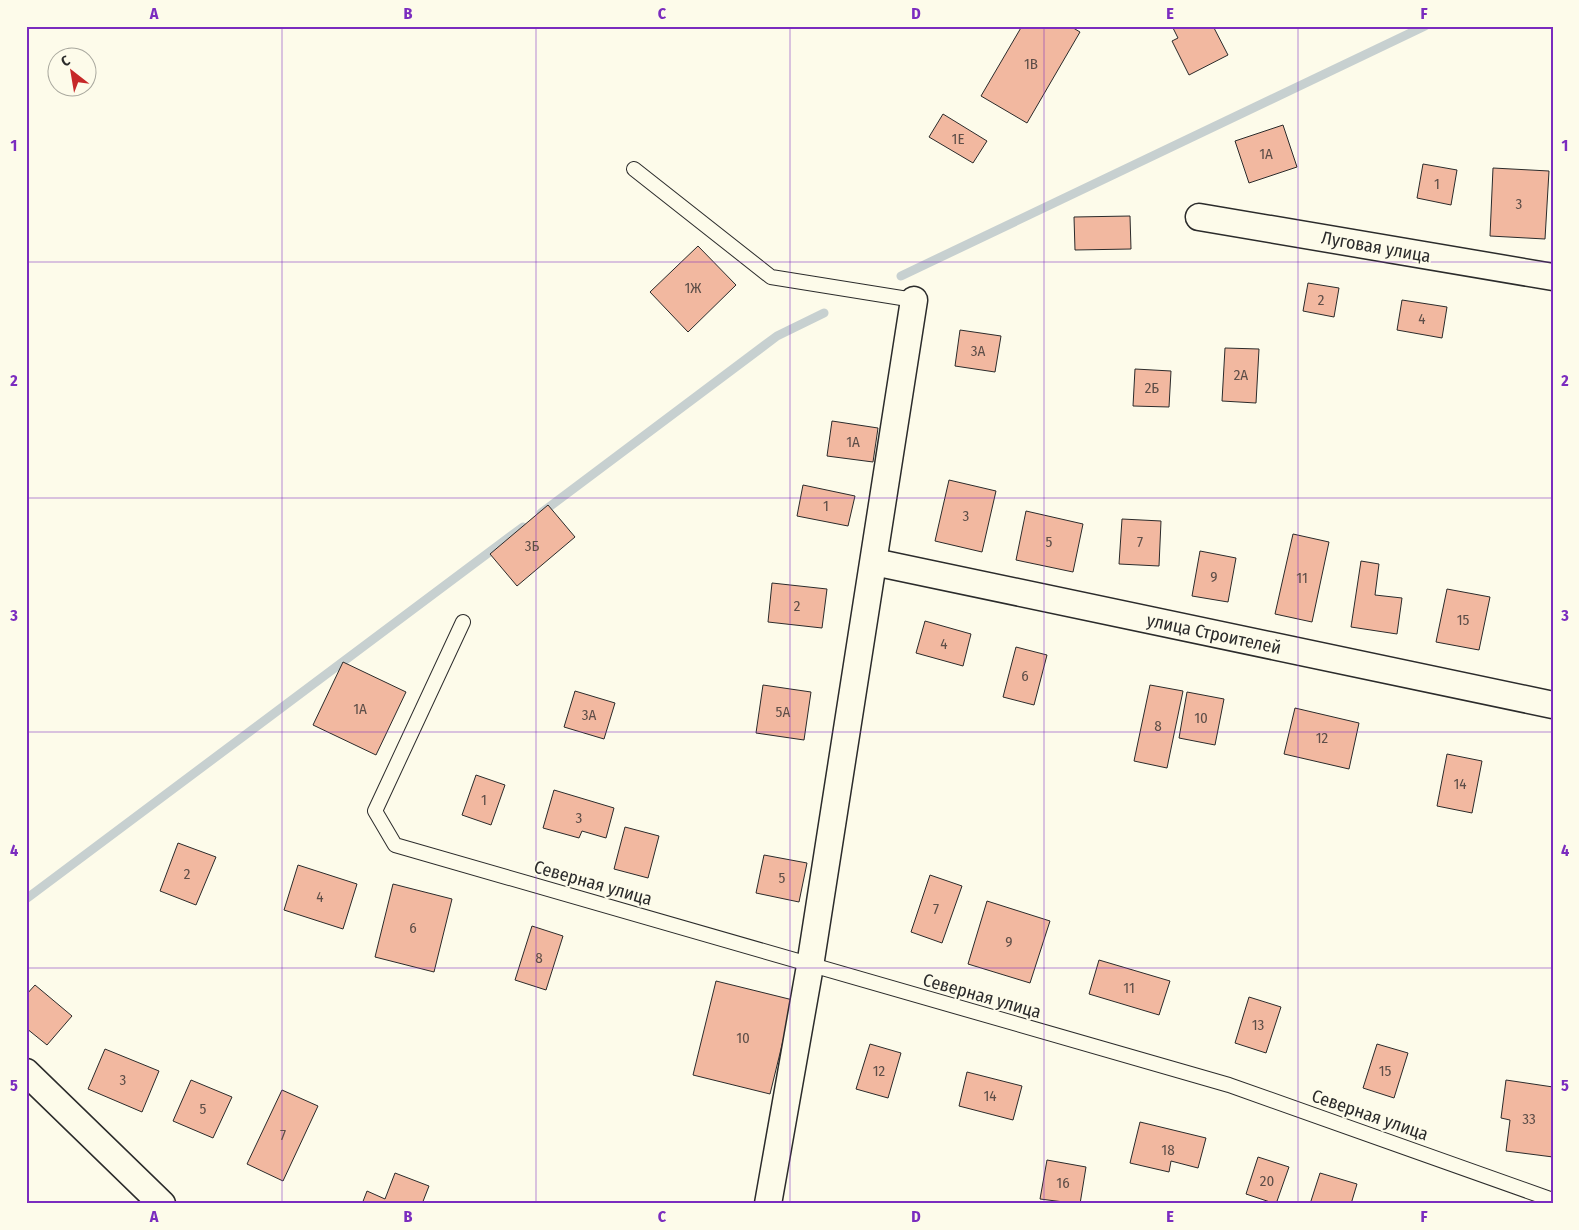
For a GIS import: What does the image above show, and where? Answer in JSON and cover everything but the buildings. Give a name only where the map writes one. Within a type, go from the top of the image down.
[{"type":"street","name":"Луговая улица","points":[[1199,217],[1553,277]]},
{"type":"street","points":[[768,1204],[810,966],[914,300]]},
{"type":"street","name":"улица Строителей","points":[[874,562],[1553,705]]},
{"type":"street","points":[[26,1072],[162,1204]]},
{"type":"lane","points":[[634,169],[771,277],[914,300]]},
{"type":"lane","name":"Северная улица","points":[[463,622],[375,811],[395,845],[1228,1085],[1553,1200]]},
{"type":"waterway","points":[[901,276],[1425,26]]},
{"type":"waterway","points":[[541,513],[777,336],[824,313]]},
{"type":"waterway","points":[[26,899],[523,527]]}]
